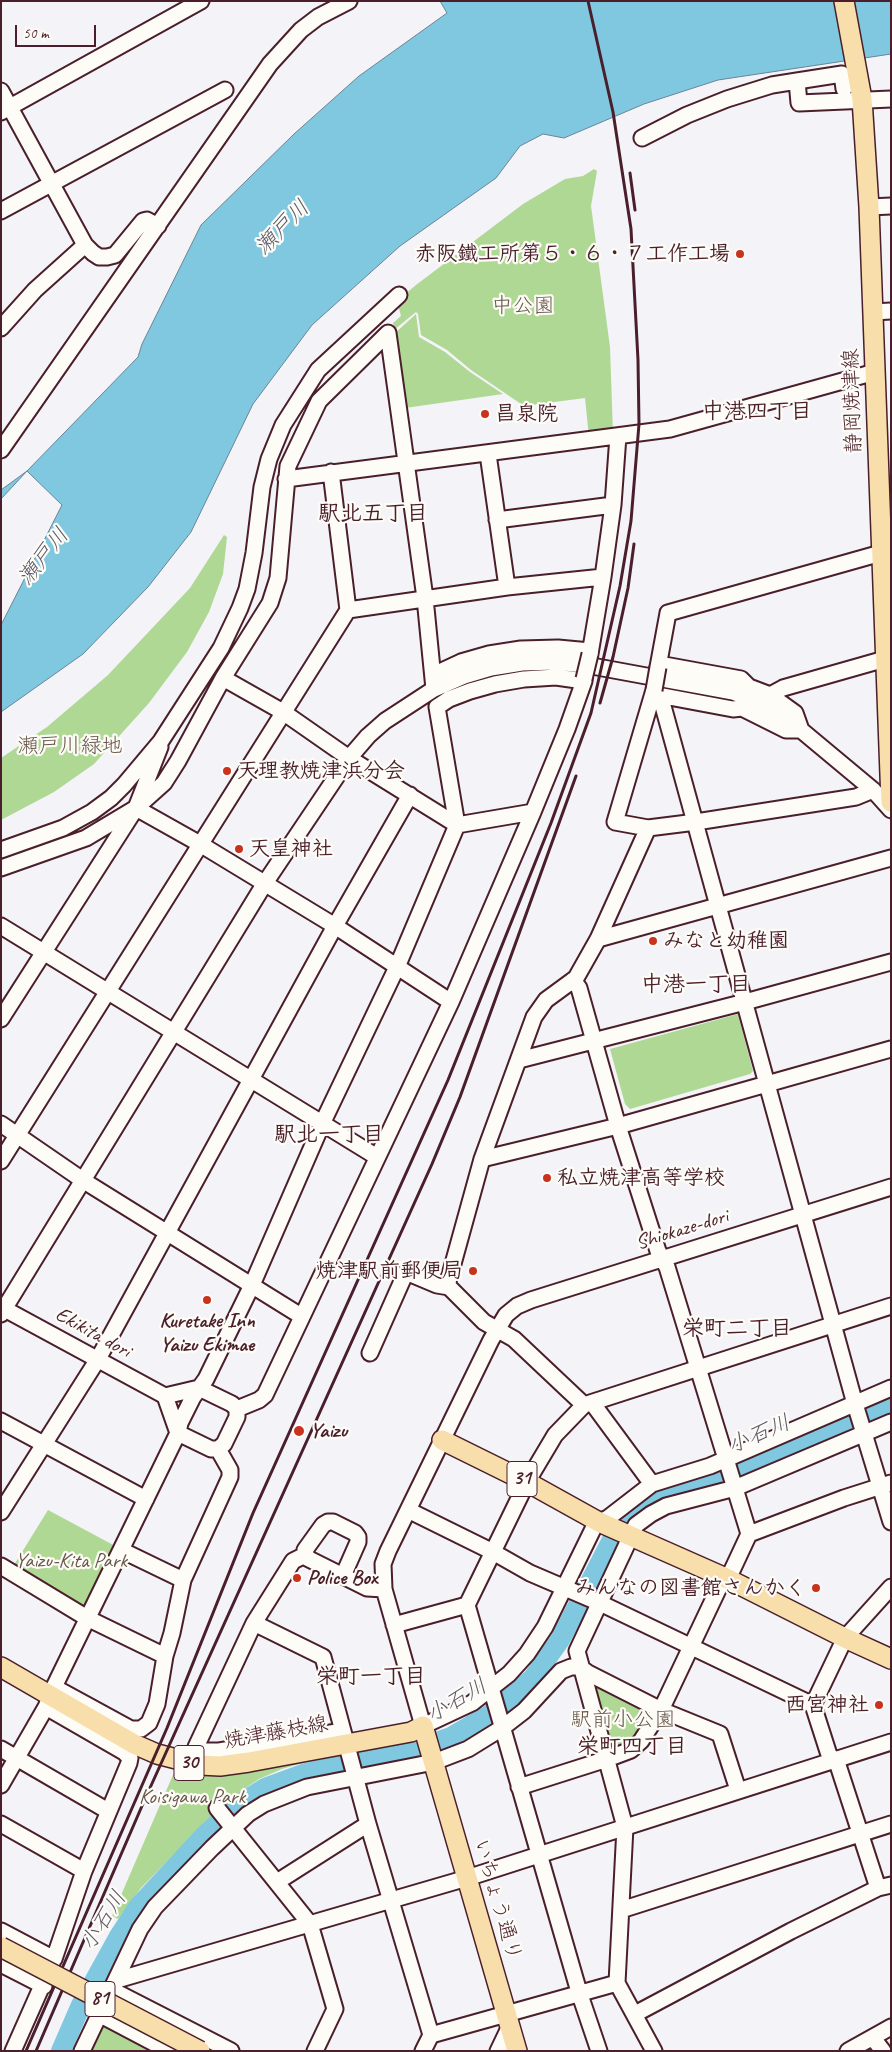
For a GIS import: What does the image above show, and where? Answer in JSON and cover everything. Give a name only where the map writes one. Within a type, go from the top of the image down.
[{"type":"main road","name":"静岡焼津線","points":[[844,1],[882,312],[875,372],[884,447],[881,553],[891,802]]},
{"type":"main road","name":"31","points":[[442,1440],[527,1482],[628,1536],[726,1578],[891,1659]]},
{"type":"main road","name":"焼津藤枝線","points":[[1,1667],[134,1744],[157,1754],[200,1765],[220,1766],[239,1764],[346,1742],[412,1732],[429,1744]]},
{"type":"main road","name":"いちょう通り","points":[[429,1744],[517,2051]]},
{"type":"main road","name":"81","points":[[1,1947],[200,2051]]},
{"type":"street","points":[[6,109],[201,1]]},
{"type":"street","points":[[1,450],[270,64],[300,30],[318,17],[349,1]]},
{"type":"street","points":[[642,138],[687,115],[726,99],[772,85],[842,74],[855,93]]},
{"type":"street","points":[[797,81],[799,103],[855,93],[891,100]]},
{"type":"street","points":[[1,211],[225,90]]},
{"type":"street","points":[[1,91],[6,109],[52,183],[85,245],[99,257],[107,258],[115,255],[121,249],[143,221],[147,220],[158,226]]},
{"type":"street","points":[[869,207],[891,206]]},
{"type":"street","points":[[1,328],[35,290],[85,245]]},
{"type":"street","points":[[1,850],[63,828],[92,812],[124,785],[161,742],[221,648],[240,608],[247,589],[254,553],[262,486],[269,460],[283,425],[318,370],[399,295]]},
{"type":"street","points":[[1,868],[86,838],[136,808],[164,783],[223,678],[270,603],[278,578],[286,479],[291,458],[319,401],[388,333],[425,598],[433,682]]},
{"type":"street","points":[[286,479],[670,430],[875,372]]},
{"type":"street","points":[[237,1409],[259,1400],[265,1395],[451,1002],[568,729],[584,680],[603,578],[613,505],[618,436]]},
{"type":"street","points":[[488,454],[507,587]]},
{"type":"street","points":[[1,1161],[348,610],[332,472]]},
{"type":"street","points":[[497,520],[613,505]]},
{"type":"street","points":[[873,790],[856,797],[648,828],[614,822],[654,692],[668,613],[881,553]]},
{"type":"street","points":[[348,610],[507,587],[603,578]]},
{"type":"street","points":[[2,1310],[84,1181],[265,883],[349,758],[368,736],[433,682],[461,662],[489,654],[521,649],[558,648],[590,653]]},
{"type":"street","points":[[770,695],[783,688],[885,659]]},
{"type":"street","points":[[433,682],[491,668],[556,662],[592,666],[733,692],[763,704],[801,730],[873,790],[891,810]]},
{"type":"street","points":[[658,666],[741,679],[749,688],[770,695],[795,713],[801,730]]},
{"type":"street","points":[[1,1786],[50,1697],[178,1433],[180,1422],[206,1379],[252,1285],[322,1124],[397,967],[457,825],[437,706],[449,699],[495,684],[524,679],[556,677],[584,680]]},
{"type":"street","points":[[223,678],[282,712],[349,758],[457,825],[533,812]]},
{"type":"street","points":[[654,692],[733,709],[742,708],[786,730],[801,730]]},
{"type":"street","points":[[654,692],[663,706],[855,1405],[863,1432],[885,1485],[891,1522]]},
{"type":"street","points":[[1,1019],[6,1002],[44,952],[136,808],[154,766],[161,742]]},
{"type":"street","points":[[1,1512],[98,1360],[335,926],[410,795]]},
{"type":"street","points":[[136,808],[200,844],[335,926],[451,1002]]},
{"type":"street","points":[[448,1288],[448,1282],[482,1159],[539,1008],[573,980],[598,939],[648,828]]},
{"type":"street","points":[[598,939],[891,858]]},
{"type":"street","points":[[1,926],[377,1157]]},
{"type":"street","points":[[519,1060],[891,962]]},
{"type":"street","points":[[573,980],[579,988],[618,1126],[662,1259],[667,1267],[749,1534]]},
{"type":"street","points":[[482,1159],[618,1126],[891,1050]]},
{"type":"street","points":[[1,1124],[84,1181],[301,1316]]},
{"type":"street","name":"Shiokaze-dori","points":[[429,1744],[384,1589],[383,1564],[496,1329],[511,1311],[531,1300],[891,1187]]},
{"type":"street","points":[[370,1353],[406,1272],[448,1288],[484,1322],[514,1339],[588,1404],[652,1484]]},
{"type":"street","points":[[599,2051],[579,1992],[467,1605],[527,1482],[554,1435],[588,1404],[891,1306]]},
{"type":"street","name":"Ekikita dori","points":[[2,1310],[165,1396]]},
{"type":"street","points":[[199,1388],[232,1404],[237,1409],[237,1417],[224,1444],[218,1449],[211,1449],[178,1433],[165,1396],[199,1388]]},
{"type":"street","points":[[82,2051],[140,1929],[156,1907],[231,1826],[264,1804],[286,1794],[355,1776],[429,1744],[472,1703],[493,1694],[527,1654],[569,1589],[594,1527],[602,1523],[652,1484],[726,1461],[891,1388]]},
{"type":"street","points":[[1,1422],[146,1499]]},
{"type":"street","points":[[654,2051],[617,1983],[625,1827],[577,1652],[596,1601],[628,1536],[636,1526],[666,1506],[734,1486],[891,1422]]},
{"type":"street","points":[[50,1697],[131,1729],[141,1729],[149,1723],[155,1709],[183,1580],[230,1477],[230,1470],[218,1449]]},
{"type":"street","points":[[519,1788],[631,1750],[641,1741],[661,1710],[749,1534],[844,1498],[885,1485]]},
{"type":"street","points":[[408,1510],[493,1552],[530,1573],[596,1601],[813,1705],[860,1835],[884,1886],[791,1931],[635,2014]]},
{"type":"street","points":[[305,1555],[305,1550],[309,1544],[323,1525],[328,1522],[333,1522],[355,1533],[358,1537],[358,1542],[343,1576]]},
{"type":"street","points":[[121,1550],[183,1580]]},
{"type":"street","points":[[305,1555],[307,1558],[367,1588],[384,1589]]},
{"type":"street","points":[[305,1555],[293,1561],[254,1623],[196,1747],[198,1751],[219,1752],[247,1748],[346,1742]]},
{"type":"street","points":[[1,1566],[87,1618],[165,1656]]},
{"type":"street","points":[[813,1705],[845,1638],[891,1587]]},
{"type":"street","points":[[394,1625],[467,1605]]},
{"type":"street","points":[[254,1623],[323,1657],[368,1824],[431,2035],[423,2051]]},
{"type":"street","points":[[429,1744],[468,1748],[536,1700],[561,1670],[580,1667],[588,1674],[661,1710],[720,1734],[738,1790]]},
{"type":"street","points":[[14,2051],[44,1986],[84,1871],[130,1763],[130,1758],[124,1752],[50,1697]]},
{"type":"street","points":[[115,1985],[310,1924],[467,1878],[891,1742]]},
{"type":"street","points":[[1,1749],[108,1811]]},
{"type":"street","points":[[217,1808],[310,1924],[335,2009],[315,2051]]},
{"type":"street","points":[[1,1824],[84,1871]]},
{"type":"street","points":[[277,1882],[368,1824]]},
{"type":"street","points":[[621,1910],[891,1824]]},
{"type":"street","points":[[1,1931],[54,1959]]},
{"type":"street","points":[[1,1964],[44,1986]]},
{"type":"street","points":[[431,2035],[508,2019],[579,1992],[617,1983]]},
{"type":"street","points":[[115,1985],[194,2032],[231,2051]]},
{"type":"street","points":[[99,2014],[169,2051]]},
{"type":"street","points":[[498,2051],[508,2019]]},
{"type":"street","points":[[848,2051],[891,2027]]},
{"type":"street","points":[[185,2051],[194,2032]]},
{"type":"street","points":[[873,2038],[883,2051]]},
{"type":"green space","name":"中公園","points":[[594,169],[597,171],[591,206],[610,347],[613,434],[589,437],[585,398],[524,406],[471,370],[447,350],[421,335],[418,314],[416,312],[394,330],[393,323],[401,316],[397,301],[416,285],[523,204],[565,179],[583,176]]},
{"type":"green space","points":[[416,314],[419,337],[445,352],[470,372],[503,394],[405,408],[395,333]]},
{"type":"green space","name":"瀬戸川緑地","points":[[224,535],[227,537],[223,574],[209,612],[187,652],[149,703],[94,764],[54,792],[1,820],[1,758],[47,727],[108,675],[190,588]]},
{"type":"green space","points":[[738,1014],[753,1071],[750,1074],[630,1109],[625,1104],[610,1049]]},
{"type":"green space","name":"Yaizu-Kita Park","points":[[48,1510],[117,1547],[87,1606],[81,1607],[14,1565]]},
{"type":"green space","name":"駅前小公園","points":[[589,1678],[655,1710],[632,1743],[617,1751],[609,1745]]},
{"type":"green space","name":"Koisigawa Park","points":[[304,1759],[306,1762],[282,1769],[259,1779],[225,1802],[141,1888],[118,1919],[112,1916],[176,1768]]},
{"type":"green space","points":[[106,2023],[160,2051],[89,2051],[101,2024]]},
{"type":"water","name":"瀬戸川","points":[[440,1],[891,1],[891,54],[718,80],[644,104],[564,138],[543,134],[520,146],[496,178],[400,246],[312,325],[253,404],[191,532],[148,587],[83,654],[1,712],[1,625],[62,505],[27,471],[138,357],[142,344],[201,225],[294,134],[359,76],[447,13]]},
{"type":"water","points":[[27,471],[1,499],[1,490]]},
{"type":"waterway","name":"小石川","points":[[61,2051],[81,2005],[118,1938],[138,1907],[204,1836],[238,1805],[265,1788],[306,1773],[416,1749],[451,1737],[489,1715],[532,1679],[560,1640],[618,1528],[627,1518],[661,1494],[739,1471],[891,1404]]},
{"type":"railway","points":[[26,2051],[167,1728],[253,1513],[448,1080],[551,823],[591,713],[620,586],[631,521],[639,424],[638,360],[631,229],[613,112],[588,1]]},
{"type":"railway","points":[[630,173],[635,210]]},
{"type":"railway","points":[[600,703],[613,657],[628,588],[634,544]]},
{"type":"railway","points":[[36,2051],[145,1799],[432,1164],[460,1097],[576,776]]},
{"type":"place","name":"赤阪鐵工所第５・６・７工作工場","points":[[740,254]]},
{"type":"place","name":"昌泉院","points":[[485,414]]},
{"type":"place","name":"天理教焼津浜分会","points":[[227,771]]},
{"type":"place","name":"天皇神社","points":[[239,849]]},
{"type":"place","name":"みなと幼稚園","points":[[653,941]]},
{"type":"place","name":"私立焼津高等学校","points":[[547,1178]]},
{"type":"place","name":"焼津駅前郵便局","points":[[473,1271]]},
{"type":"place","name":"Kuretake Inn Yaizu Ekimae","points":[[207,1300]]},
{"type":"place","name":"Yaizu","points":[[299,1431]]},
{"type":"place","name":"Police Box","points":[[297,1578]]},
{"type":"place","name":"みんなの図書館さんかく","points":[[816,1588]]},
{"type":"place","name":"西宮神社","points":[[879,1705]]},
{"type":"district","name":"中港四丁目","points":[[757,412]]},
{"type":"district","name":"駅北五丁目","points":[[373,514]]},
{"type":"district","name":"中港一丁目","points":[[696,985]]},
{"type":"district","name":"駅北一丁目","points":[[329,1135]]},
{"type":"district","name":"栄町二丁目","points":[[737,1329]]},
{"type":"district","name":"栄町一丁目","points":[[371,1677]]},
{"type":"district","name":"栄町四丁目","points":[[632,1747]]}]
